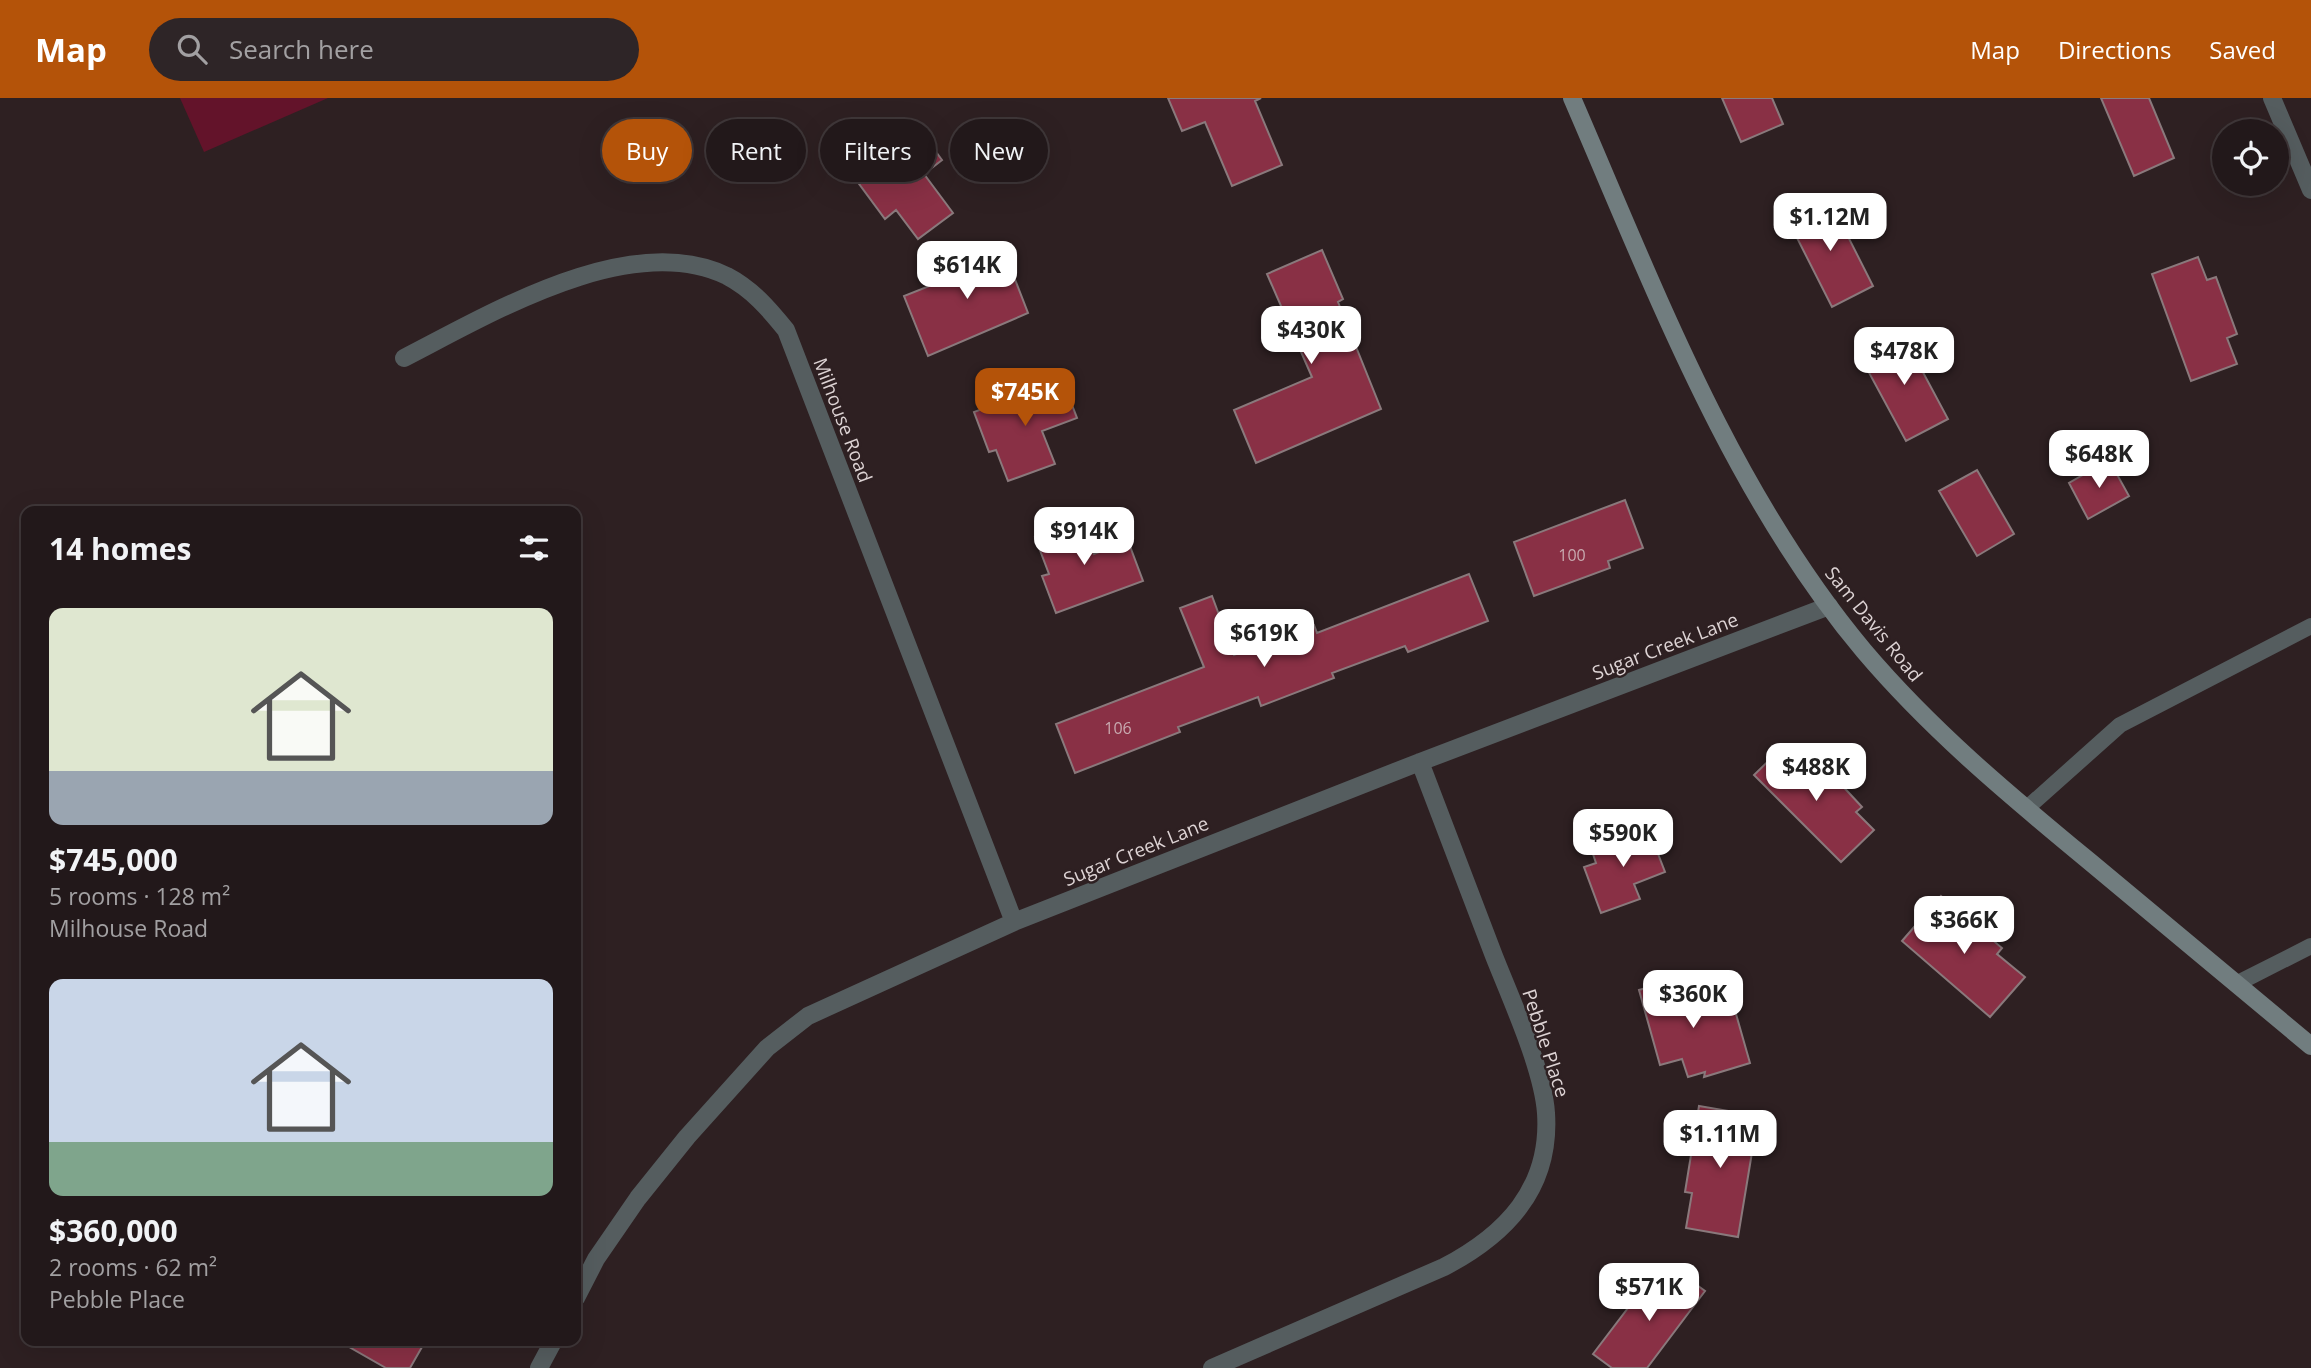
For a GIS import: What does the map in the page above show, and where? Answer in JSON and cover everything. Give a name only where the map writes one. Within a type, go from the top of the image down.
[{"type":"street","name":"Sam Davis Road","points":[[1572,98],[1705,394],[1769,515],[1829,606],[1912,705],[1975,767],[2311,1046]]},
{"type":"street","points":[[2272,98],[2311,190]]},
{"type":"street","name":"Milhouse Road","points":[[404,358],[483,317],[544,291],[599,271],[645,262],[689,265],[726,276],[762,300],[786,330],[1014,922]]},
{"type":"street","name":"Sugar Creek Lane","points":[[581,1288],[596,1259],[638,1198],[723,1094],[767,1048],[818,1011],[1014,922],[1420,762],[1829,606]]},
{"type":"street","name":"Pebble Place","points":[[1212,1368],[1444,1267],[1480,1248],[1510,1221],[1529,1193],[1542,1157],[1546,1113],[1531,1052],[1420,762]]},
{"type":"street","points":[[539,1368],[551,1346]]},
{"type":"lane","points":[[2026,810],[2120,725],[2311,626]]},
{"type":"lane","points":[[2236,984],[2311,946]]},
{"type":"shaded area","points":[[180,98],[328,98],[204,152]]},
{"type":"building","points":[[1168,98],[1261,98],[1255,101],[1282,165],[1232,186],[1205,122],[1182,131]]},
{"type":"building","points":[[1722,98],[1772,98],[1783,124],[1741,142]]},
{"type":"building","points":[[2101,98],[2149,98],[2174,158],[2134,176]]},
{"type":"building","points":[[936,152],[942,160],[936,165]]},
{"type":"building","points":[[858,182],[930,182],[953,213],[918,239],[896,210],[885,219]]},
{"type":"building","points":[[1829,199],[1873,286],[1832,307],[1788,220]]},
{"type":"building","points":[[1002,246],[1028,313],[928,356],[904,296],[947,279],[940,270]]},
{"type":"building","points":[[1322,250],[1343,299],[1338,302],[1381,409],[1256,463],[1234,410],[1312,377],[1267,274]]},
{"type":"building","points":[[2198,257],[2207,280],[2216,277],[2237,334],[2227,338],[2237,364],[2191,381],[2152,274]]},
{"type":"building","points":[[1902,333],[1948,419],[1906,441],[1860,356]]},
{"type":"building","points":[[1062,379],[1077,418],[1042,431],[1055,464],[1008,481],[996,450],[989,452],[974,412]]},
{"type":"building","points":[[2109,460],[2129,496],[2088,519],[2069,483]]},
{"type":"building","points":[[1977,470],[2014,534],[1977,556],[1939,491]]},
{"type":"building","points":[[1625,500],[1643,548],[1608,561],[1610,568],[1534,596],[1514,542]]},
{"type":"building","points":[[1081,519],[1094,554],[1128,541],[1143,581],[1056,613],[1042,576],[1049,574],[1035,537]]},
{"type":"building","points":[[1469,574],[1488,621],[1408,652],[1405,646],[1332,673],[1334,678],[1261,706],[1258,697],[1178,727],[1180,732],[1075,773],[1056,724],[1204,667],[1180,608],[1212,596],[1234,655],[1314,625],[1317,633]]},
{"type":"building","points":[[1785,745],[1810,771],[1813,769],[1830,786],[1837,780],[1862,807],[1856,812],[1874,830],[1841,862],[1754,775]]},
{"type":"building","points":[[1648,828],[1665,872],[1634,884],[1640,899],[1601,913],[1584,867],[1596,863],[1591,848]]},
{"type":"building","points":[[1941,896],[2002,948],[1997,954],[2025,977],[1990,1017],[1902,941]]},
{"type":"building","points":[[1688,976],[1697,1010],[1732,1000],[1750,1063],[1704,1077],[1705,1072],[1688,1077],[1682,1059],[1660,1065],[1639,990]]},
{"type":"building","points":[[1699,1106],[1758,1116],[1738,1237],[1686,1228],[1692,1193],[1685,1192]]},
{"type":"building","points":[[1672,1267],[1705,1291],[1647,1368],[1612,1368],[1593,1354],[1641,1291],[1649,1297]]},
{"type":"building","points":[[348,1346],[423,1346],[410,1368],[386,1368]]}]
